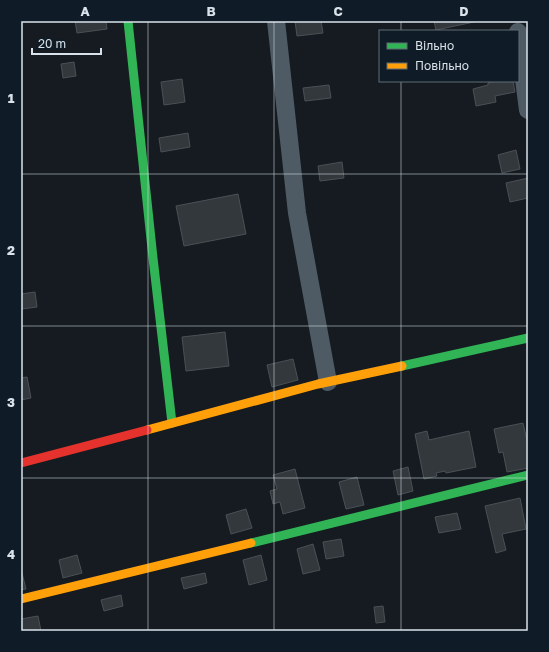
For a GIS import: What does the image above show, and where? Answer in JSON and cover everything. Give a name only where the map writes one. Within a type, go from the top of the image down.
[{"type":"street","points":[[128,21],[172,423]]},
{"type":"street","points":[[276,21],[297,213],[328,382]]},
{"type":"street","points":[[519,39],[528,110]]},
{"type":"street","points":[[21,463],[328,382],[528,338]]},
{"type":"street","points":[[21,599],[528,475]]},
{"type":"building","points":[[75,21],[106,21],[107,29],[77,33]]},
{"type":"building","points":[[295,21],[321,21],[323,33],[297,36]]},
{"type":"building","points":[[434,21],[474,21],[474,22],[436,30]]},
{"type":"building","points":[[74,62],[76,76],[63,78],[61,64]]},
{"type":"building","points":[[182,79],[185,102],[164,105],[161,82]]},
{"type":"building","points":[[513,82],[515,92],[495,96],[496,102],[476,106],[473,89],[488,85],[488,83]]},
{"type":"building","points":[[329,85],[331,98],[305,101],[303,88]]},
{"type":"building","points":[[188,133],[190,147],[161,152],[159,138]]},
{"type":"building","points":[[516,150],[520,169],[502,173],[498,155]]},
{"type":"building","points":[[342,162],[344,178],[320,181],[318,166]]},
{"type":"building","points":[[528,178],[528,198],[510,202],[506,183]]},
{"type":"building","points":[[238,194],[246,234],[184,246],[176,206]]},
{"type":"building","points":[[35,292],[37,307],[22,309],[21,294]]},
{"type":"building","points":[[225,332],[229,366],[186,371],[182,337]]},
{"type":"building","points":[[293,359],[298,380],[272,387],[267,365]]},
{"type":"building","points":[[27,377],[31,398],[21,400],[21,378]]},
{"type":"building","points":[[523,423],[528,445],[528,468],[507,472],[503,452],[499,453],[494,429]]},
{"type":"building","points":[[427,431],[429,440],[469,431],[476,467],[446,473],[445,471],[436,473],[437,476],[424,479],[415,434]]},
{"type":"building","points":[[408,467],[413,491],[398,495],[393,471]]},
{"type":"building","points":[[295,469],[305,508],[283,514],[280,502],[273,504],[270,491],[277,489],[273,475]]},
{"type":"building","points":[[357,477],[364,505],[346,509],[339,482]]},
{"type":"building","points":[[520,498],[526,529],[502,534],[506,550],[496,553],[485,506]]},
{"type":"building","points":[[246,509],[252,528],[231,534],[226,515]]},
{"type":"building","points":[[457,513],[461,529],[439,533],[435,517]]},
{"type":"building","points":[[341,539],[344,556],[326,559],[323,542]]},
{"type":"building","points":[[313,544],[320,570],[303,574],[297,549]]},
{"type":"building","points":[[77,555],[82,573],[63,578],[59,560]]},
{"type":"building","points":[[261,555],[267,580],[249,585],[243,560]]},
{"type":"building","points":[[21,569],[26,589],[21,590]]},
{"type":"building","points":[[205,573],[207,583],[184,589],[181,578]]},
{"type":"building","points":[[121,595],[123,606],[104,611],[101,600]]},
{"type":"building","points":[[383,606],[385,622],[376,623],[374,607]]},
{"type":"building","points":[[38,616],[41,631],[21,631],[21,619]]},
{"type":"traffic: fast","points":[[128,21],[172,423]]},
{"type":"traffic: fast","points":[[402,366],[528,338]]},
{"type":"traffic: fast","points":[[251,543],[528,475]]},
{"type":"traffic: slow","points":[[147,430],[318,384],[402,366]]},
{"type":"traffic: slow","points":[[21,599],[251,543]]},
{"type":"traffic: jam","points":[[21,463],[147,430]]}]
